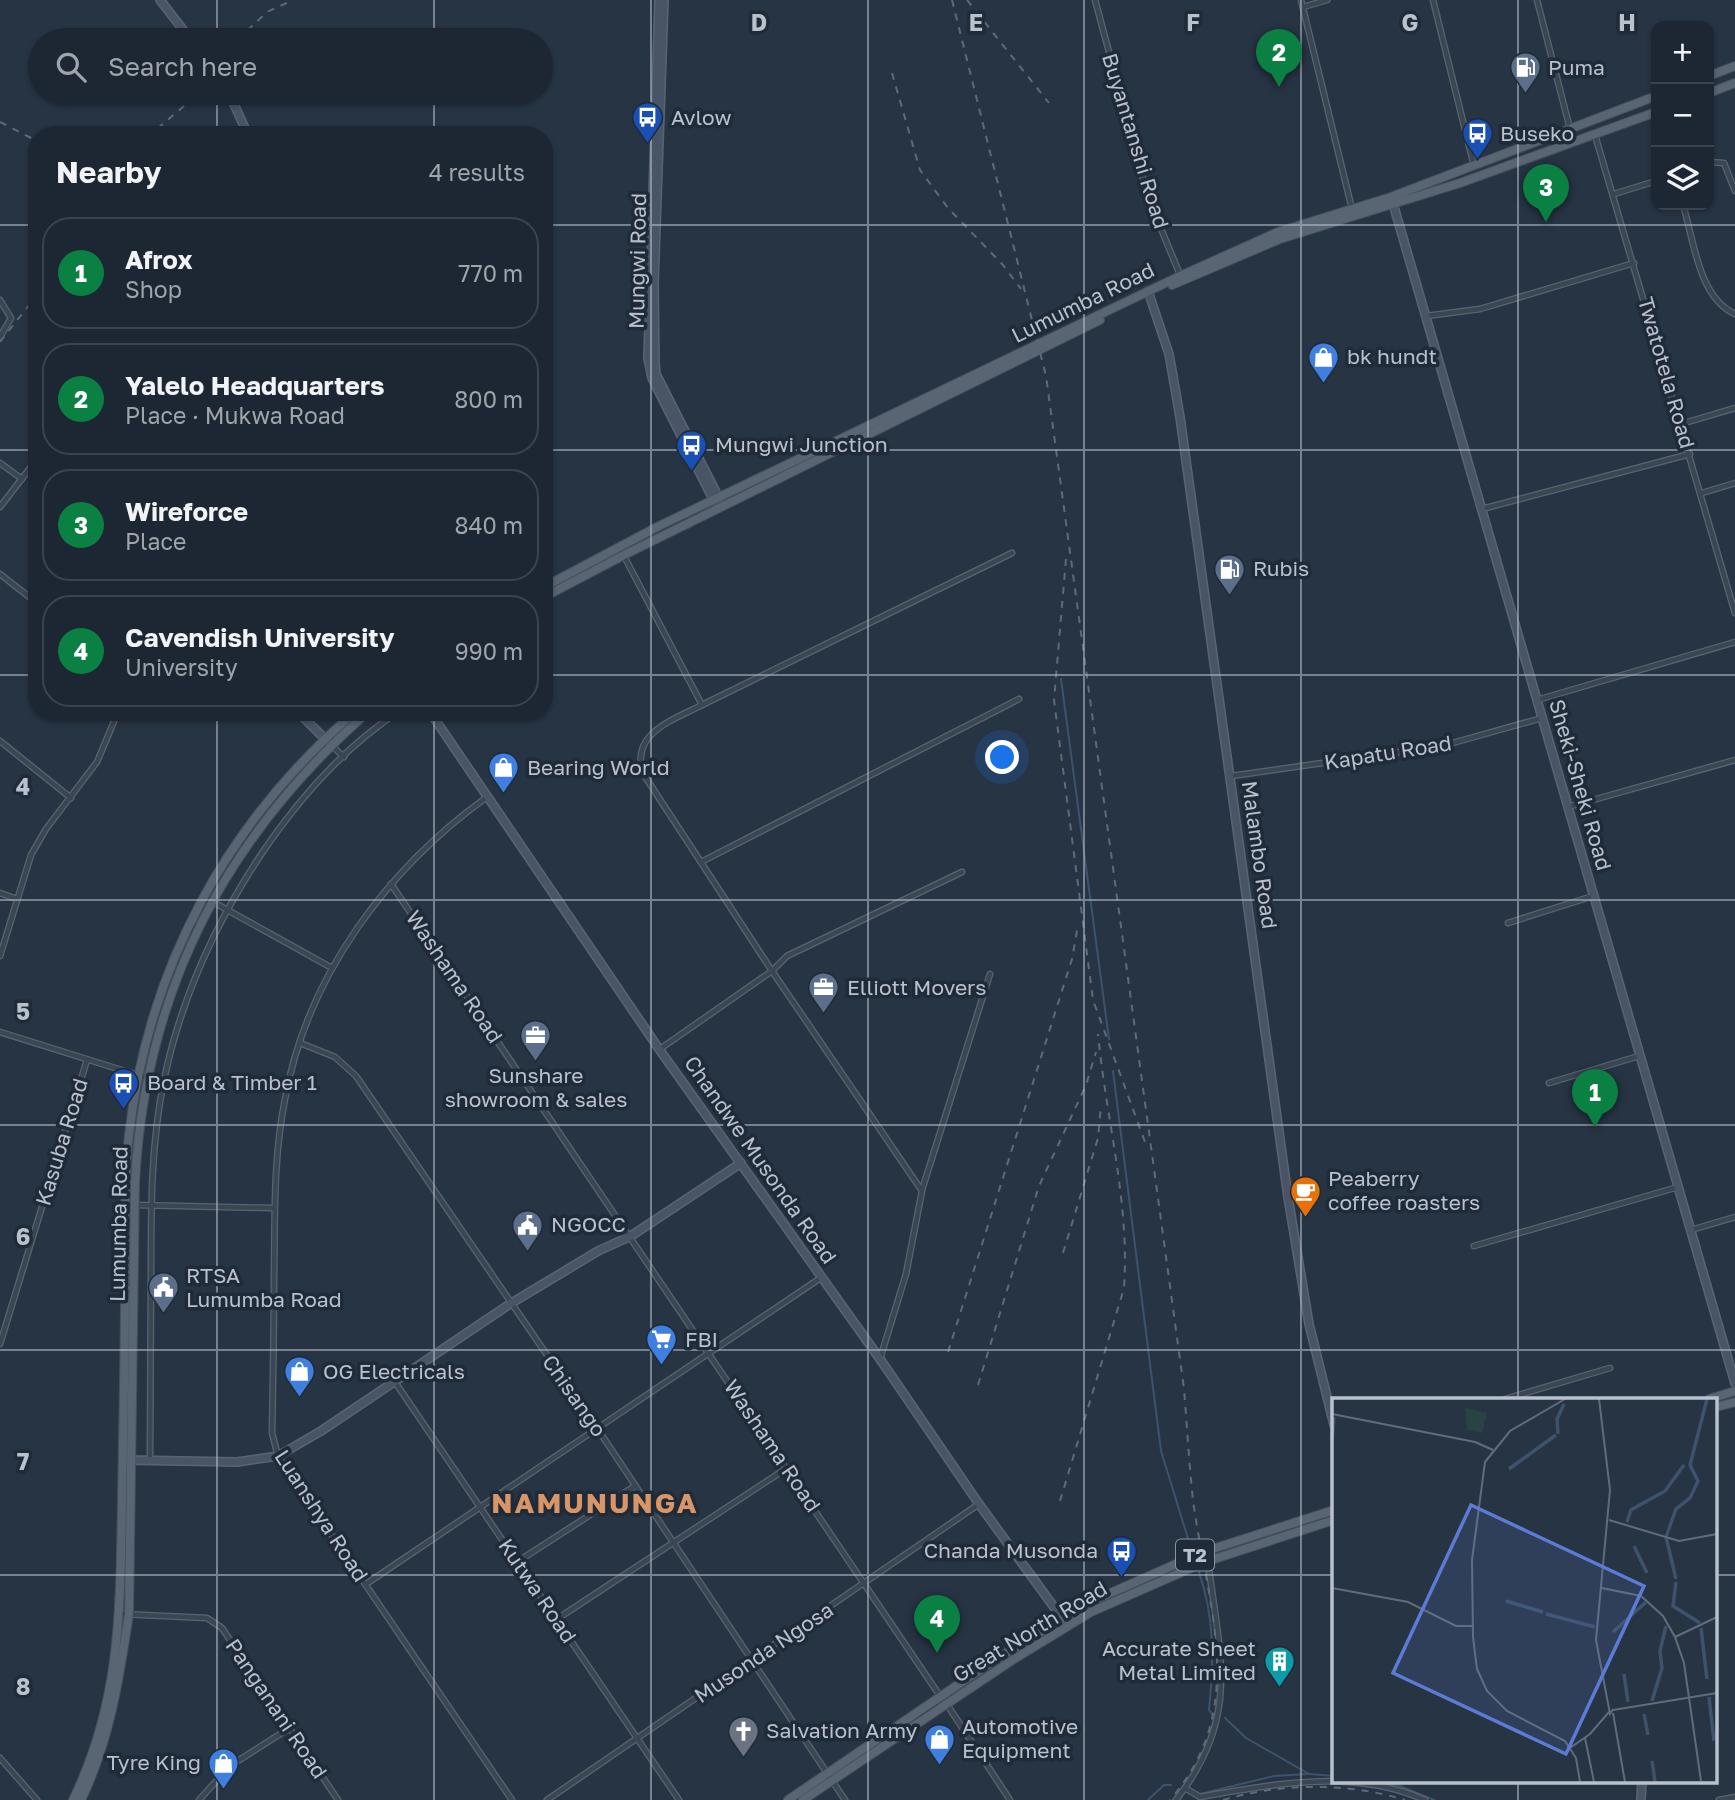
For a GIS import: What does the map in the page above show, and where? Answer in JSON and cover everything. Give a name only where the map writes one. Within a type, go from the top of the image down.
[{"type":"main road","points":[[1714,74],[1735,66]]},
{"type":"main road","points":[[1714,91],[1735,83]]},
{"type":"main road","name":"Lumumba Road","points":[[1392,201],[1474,166],[1651,98]]},
{"type":"main road","name":"Lumumba Road","points":[[553,582],[623,544],[718,503],[1181,278],[1353,213],[1651,113]]},
{"type":"main road","name":"Lumumba Road","points":[[553,592],[718,503]]},
{"type":"main road","name":"Lumumba Road","points":[[81,1800],[105,1743],[119,1682],[125,1614],[127,1155],[155,1009],[176,953],[215,875],[275,791],[346,721]]},
{"type":"main road","name":"Lumumba Road","points":[[127,1460],[137,1146],[143,1076],[171,990],[211,901],[240,852],[327,741],[355,721]]},
{"type":"main road","points":[[1712,1398],[1735,1391]]},
{"type":"main road","points":[[1718,1406],[1735,1402]]},
{"type":"main road","name":"Great North Road","points":[[788,1800],[830,1777],[1065,1620],[1127,1584],[1190,1557],[1332,1511]]},
{"type":"main road","name":"Great North Road","points":[[1065,1620],[1208,1561],[1332,1521]]},
{"type":"main road","name":"Lumumba Road","points":[[73,1800],[85,1775],[106,1713],[125,1614]]},
{"type":"main road","name":"Great North Road","points":[[803,1800],[910,1717],[944,1700]]},
{"type":"street","points":[[160,0],[182,28]]},
{"type":"street","name":"Mungwi Road","points":[[661,0],[654,364],[656,374],[718,503]]},
{"type":"street","name":"Buyantanshi Road","points":[[1094,0],[1149,200],[1181,278]]},
{"type":"street","points":[[1301,0],[1353,213]]},
{"type":"street","points":[[1303,7],[1327,0]]},
{"type":"street","points":[[1433,0],[1474,166]]},
{"type":"street","points":[[1537,0],[1570,130]]},
{"type":"street","points":[[234,105],[244,126]]},
{"type":"street","name":"Twatotela Road","points":[[1594,134],[1614,194],[1735,613]]},
{"type":"street","points":[[1714,162],[1724,163],[1735,191]]},
{"type":"street","points":[[1614,194],[1651,183]]},
{"type":"street","name":"Sheki-Sheki Road","points":[[1392,201],[1735,1383]]},
{"type":"street","points":[[1684,210],[1707,285],[1719,304],[1735,314]]},
{"type":"street","points":[[1426,316],[1480,309],[1634,263]]},
{"type":"street","name":"Malambo Road","points":[[1149,293],[1164,337],[1176,392],[1288,1197],[1309,1324],[1332,1416]]},
{"type":"street","points":[[0,300],[12,318],[0,337]]},
{"type":"street","points":[[1681,424],[1735,408]]},
{"type":"street","points":[[1482,509],[1690,453]]},
{"type":"street","points":[[0,463],[22,479]]},
{"type":"street","points":[[0,507],[28,471]]},
{"type":"street","points":[[1702,493],[1735,483]]},
{"type":"street","points":[[922,1191],[772,971],[644,775],[639,755],[643,744],[655,730],[1012,552]]},
{"type":"street","points":[[624,555],[702,705]]},
{"type":"street","points":[[0,574],[28,596]]},
{"type":"street","points":[[1727,583],[1735,580]]},
{"type":"street","points":[[1537,700],[1735,642]]},
{"type":"street","points":[[701,862],[1019,699]]},
{"type":"street","name":"Kapatu Road","points":[[1231,776],[1442,746],[1542,718]]},
{"type":"street","points":[[0,956],[38,840],[97,762],[114,721]]},
{"type":"street","points":[[307,721],[344,757]]},
{"type":"street","points":[[150,1461],[151,1206],[155,1138],[170,1056],[188,996],[227,909],[272,839],[344,757],[385,721]]},
{"type":"street","name":"Chandwe Musonda Road","points":[[436,721],[659,1049],[880,1359],[979,1504],[1065,1620]]},
{"type":"street","points":[[0,741],[71,798]]},
{"type":"street","points":[[1568,807],[1735,760]]},
{"type":"street","name":"Luanshya Road","points":[[487,797],[433,841],[391,884],[331,968],[300,1043],[283,1106],[272,1208],[272,1433],[278,1456],[512,1800]]},
{"type":"street","points":[[659,1049],[772,971],[779,961],[834,931],[962,872]]},
{"type":"street","name":"Washama Road","points":[[391,884],[1010,1800]]},
{"type":"street","points":[[0,893],[17,899]]},
{"type":"street","points":[[1508,923],[1594,896]]},
{"type":"street","points":[[211,901],[331,968]]},
{"type":"street","points":[[880,1359],[906,1274],[922,1191],[990,974]]},
{"type":"street","points":[[0,1032],[143,1076]]},
{"type":"street","name":"Chisango","points":[[300,1043],[335,1057],[356,1076],[597,1428],[845,1800]]},
{"type":"street","points":[[1549,1083],[1640,1056]]},
{"type":"street","name":"Kasuba Road","points":[[0,1344],[87,1060]]},
{"type":"street","points":[[127,1460],[237,1462],[278,1456],[396,1382],[510,1304],[598,1251],[631,1236],[741,1163]]},
{"type":"street","points":[[1474,1246],[1678,1187]]},
{"type":"street","points":[[135,1205],[272,1208]]},
{"type":"street","points":[[1691,1230],[1735,1217]]},
{"type":"street","points":[[366,1584],[822,1277]]},
{"type":"street","points":[[1508,1398],[1610,1368]]},
{"type":"street","name":"Kutwa Road","points":[[396,1382],[679,1800]]},
{"type":"street","points":[[556,1619],[787,1468]]},
{"type":"street","points":[[517,1562],[635,1486]]},
{"type":"street","name":"Musonda Ngosa","points":[[547,1800],[865,1585],[979,1504]]},
{"type":"street","points":[[1176,1800],[1200,1766],[1216,1728],[1221,1702],[1218,1618],[1208,1561]]},
{"type":"street","name":"Panganani Road","points":[[125,1614],[207,1619],[217,1624],[338,1800]]},
{"type":"street","points":[[199,1800],[230,1766],[288,1729]]},
{"type":"street","points":[[0,1758],[37,1800]]},
{"type":"street","points":[[1185,1788],[1200,1797],[1278,1783],[1332,1781]]},
{"type":"street","points":[[1356,1783],[1392,1787],[1425,1800]]},
{"type":"street","points":[[1719,1800],[1735,1797]]},
{"type":"waterway","points":[[1061,679],[1109,1039]]},
{"type":"waterway","points":[[1113,1071],[1161,1451],[1190,1545]]},
{"type":"waterway","points":[[1199,1572],[1211,1624],[1212,1675],[1209,1710],[1212,1714]]},
{"type":"waterway","points":[[1225,1718],[1246,1738],[1309,1774],[1332,1776]]},
{"type":"waterway","points":[[1200,1794],[1274,1776],[1308,1774]]},
{"type":"waterway","points":[[1387,1783],[1434,1800]]},
{"type":"waterway","points":[[1148,1800],[1164,1785],[1171,1785]]},
{"type":"railway","points":[[250,28],[267,12],[293,0]]},
{"type":"railway","points":[[952,0],[1046,376],[1184,1389],[1193,1500],[1213,1617],[1217,1655],[1216,1693],[1209,1729],[1195,1765],[1170,1800]]},
{"type":"railway","points":[[967,0],[1049,103]]},
{"type":"railway","points":[[892,73],[920,170],[948,208],[1003,265],[1021,289]]},
{"type":"railway","points":[[161,126],[185,105]]},
{"type":"railway","points":[[0,122],[28,136]]},
{"type":"railway","points":[[0,342],[28,306]]},
{"type":"railway","points":[[1066,559],[1054,700],[1093,1000],[1145,1142]]},
{"type":"railway","points":[[948,1352],[1072,959],[1078,925]]},
{"type":"railway","points":[[1060,1501],[1124,1288],[1121,1193],[1098,1034]]},
{"type":"railway","points":[[978,1385],[1039,1186],[1086,1085],[1096,1052]]},
{"type":"railway","points":[[1063,1253],[1098,1138],[1101,1105]]},
{"type":"railway","points":[[1223,1800],[1268,1790],[1314,1787],[1360,1790],[1405,1800]]},
{"type":"place","name":"Yalelo Headquarters","points":[[1279,87]]},
{"type":"place","name":"Puma","points":[[1525,95]]},
{"type":"place","name":"Avlow","points":[[648,145]]},
{"type":"place","name":"Buseko","points":[[1477,161]]},
{"type":"place","name":"Wireforce","points":[[1546,222]]},
{"type":"place","name":"bk hundt","points":[[1324,384]]},
{"type":"place","name":"Mungwi Junction","points":[[692,472]]},
{"type":"place","name":"Rubis","points":[[1230,596]]},
{"type":"place","name":"Bearing World","points":[[504,795]]},
{"type":"place","name":"Elliott Movers","points":[[824,1015]]},
{"type":"place","name":"Sunshare showroom & sales","points":[[536,1063]]},
{"type":"place","name":"Board & Timber 1","points":[[124,1110]]},
{"type":"place","name":"Afrox","points":[[1595,1127]]},
{"type":"place","name":"Peaberry coffee roasters","points":[[1305,1218]]},
{"type":"place","name":"NGOCC","points":[[528,1252]]},
{"type":"place","name":"RTSA Lumumba Road","points":[[163,1315]]},
{"type":"place","name":"FBI","points":[[662,1367]]},
{"type":"place","name":"OG Electricals","points":[[300,1399]]},
{"type":"place","name":"Chanda Musonda","points":[[1121,1578]]},
{"type":"place","name":"Cavendish University","points":[[937,1653]]},
{"type":"place","name":"Accurate Sheet Metal Limited","points":[[1279,1688]]},
{"type":"place","name":"Salvation Army","points":[[743,1758]]},
{"type":"place","name":"Automotive Equipment","points":[[939,1766]]},
{"type":"place","name":"Tyre King","points":[[224,1790]]},
{"type":"district","name":"NAMUNUNGA","points":[[595,1503]]}]
